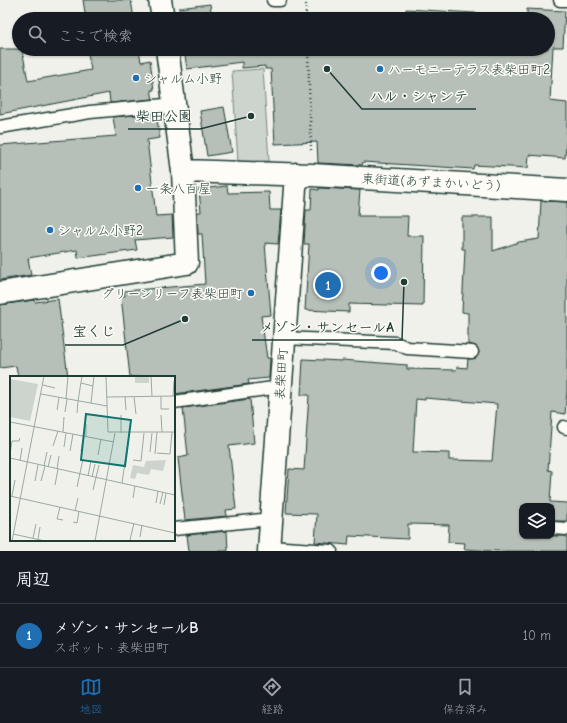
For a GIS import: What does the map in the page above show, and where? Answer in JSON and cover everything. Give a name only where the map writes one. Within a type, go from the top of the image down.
[{"type":"street","points":[[160,0],[162,12]]},
{"type":"street","points":[[0,293],[187,262],[183,171],[168,56]]},
{"type":"street","name":"東街道(あずまかいどう)","points":[[183,171],[304,174],[567,190]]},
{"type":"street","name":"表柴田町","points":[[269,549],[284,338],[304,174]]},
{"type":"lane","points":[[273,0],[280,0]]},
{"type":"lane","points":[[560,0],[567,0]]},
{"type":"lane","points":[[0,128],[90,112],[174,102]]},
{"type":"lane","points":[[284,338],[396,343],[407,348],[472,352]]},
{"type":"lane","points":[[175,402],[280,387]]},
{"type":"lane","points":[[175,529],[271,519]]},
{"type":"lane","points":[[555,528],[567,529]]},
{"type":"lane","points":[[269,549],[331,551]]},
{"type":"path","points":[[306,0],[306,12]]},
{"type":"path","points":[[304,174],[308,56]]},
{"type":"shaded area","points":[[263,69],[269,161],[238,162],[232,71]]},
{"type":"building","points":[[83,0],[131,0],[133,12],[85,12]]},
{"type":"building","points":[[210,4],[211,12],[179,12],[179,8]]},
{"type":"building","points":[[406,9],[458,12],[406,12]]},
{"type":"building","points":[[527,9],[565,11],[563,47],[555,47],[555,12],[527,12]]},
{"type":"building","points":[[0,49],[12,49],[12,56],[23,56],[28,81],[91,70],[88,56],[140,56],[141,62],[150,60],[154,90],[151,90],[153,99],[110,103],[109,93],[0,114]]},
{"type":"building","points":[[185,56],[552,56],[550,101],[567,103],[565,158],[529,155],[528,168],[474,165],[473,169],[363,162],[362,165],[318,163],[317,142],[275,144],[271,69],[265,69],[265,66],[242,68],[242,62],[187,69]]},
{"type":"building","points":[[224,107],[232,152],[207,156],[200,111]]},
{"type":"building","points":[[156,113],[160,138],[147,140],[156,216],[172,215],[173,237],[135,240],[137,250],[78,258],[77,250],[28,258],[31,275],[0,280],[0,145],[116,136],[113,117]]},
{"type":"building","points":[[227,186],[228,193],[269,192],[270,210],[281,210],[278,244],[265,243],[271,315],[261,316],[267,358],[270,358],[269,378],[248,380],[249,384],[175,394],[175,376],[130,376],[121,296],[125,296],[124,291],[205,284],[202,234],[198,234],[197,212],[201,212],[199,189]]},
{"type":"building","points":[[319,188],[360,190],[358,216],[408,216],[407,236],[424,236],[423,306],[349,304],[349,312],[305,310],[309,244],[304,244],[306,210],[311,210],[312,189],[319,190]]},
{"type":"building","points":[[541,201],[567,202],[567,391],[565,414],[552,412],[548,470],[552,471],[550,502],[567,503],[567,521],[555,521],[555,503],[519,503],[519,539],[555,539],[555,536],[567,536],[567,551],[495,551],[464,549],[465,543],[448,542],[449,525],[408,524],[408,539],[349,536],[348,545],[315,542],[317,514],[286,513],[289,469],[304,470],[309,395],[301,395],[303,359],[342,360],[407,365],[407,369],[456,370],[457,367],[467,368],[468,359],[476,358],[479,352],[476,346],[468,344],[468,313],[462,312],[465,249],[462,249],[462,217],[493,217],[493,251],[519,242],[539,239]],"holes":[[[425,398],[497,404],[492,461],[449,460],[449,453],[413,452],[416,399],[425,400]]]},
{"type":"building","points":[[58,299],[68,376],[18,376],[16,366],[0,368],[0,305],[34,300],[35,302]]},
{"type":"building","points":[[250,399],[254,443],[229,446],[236,509],[226,510],[227,516],[185,520],[178,458],[188,456],[183,408]]},
{"type":"building","points":[[227,531],[228,551],[189,551],[187,535]]},
{"type":"place","name":"ハル・シャンテ","points":[[327,69]]},
{"type":"place","name":"ハーモニーテラス表柴田町2","points":[[380,69]]},
{"type":"place","name":"シャルム小野","points":[[136,78]]},
{"type":"place","name":"柴田公園","points":[[251,116]]},
{"type":"place","name":"一条八百屋","points":[[138,188]]},
{"type":"place","name":"シャルム小野2","points":[[50,230]]},
{"type":"place","name":"メゾン・サンセールA","points":[[404,282]]},
{"type":"place","name":"メゾン・サンセールB","points":[[328,285]]},
{"type":"place","name":"グリーンリーフ表柴田町","points":[[251,293]]},
{"type":"place","name":"宝くじ","points":[[185,319]]}]
